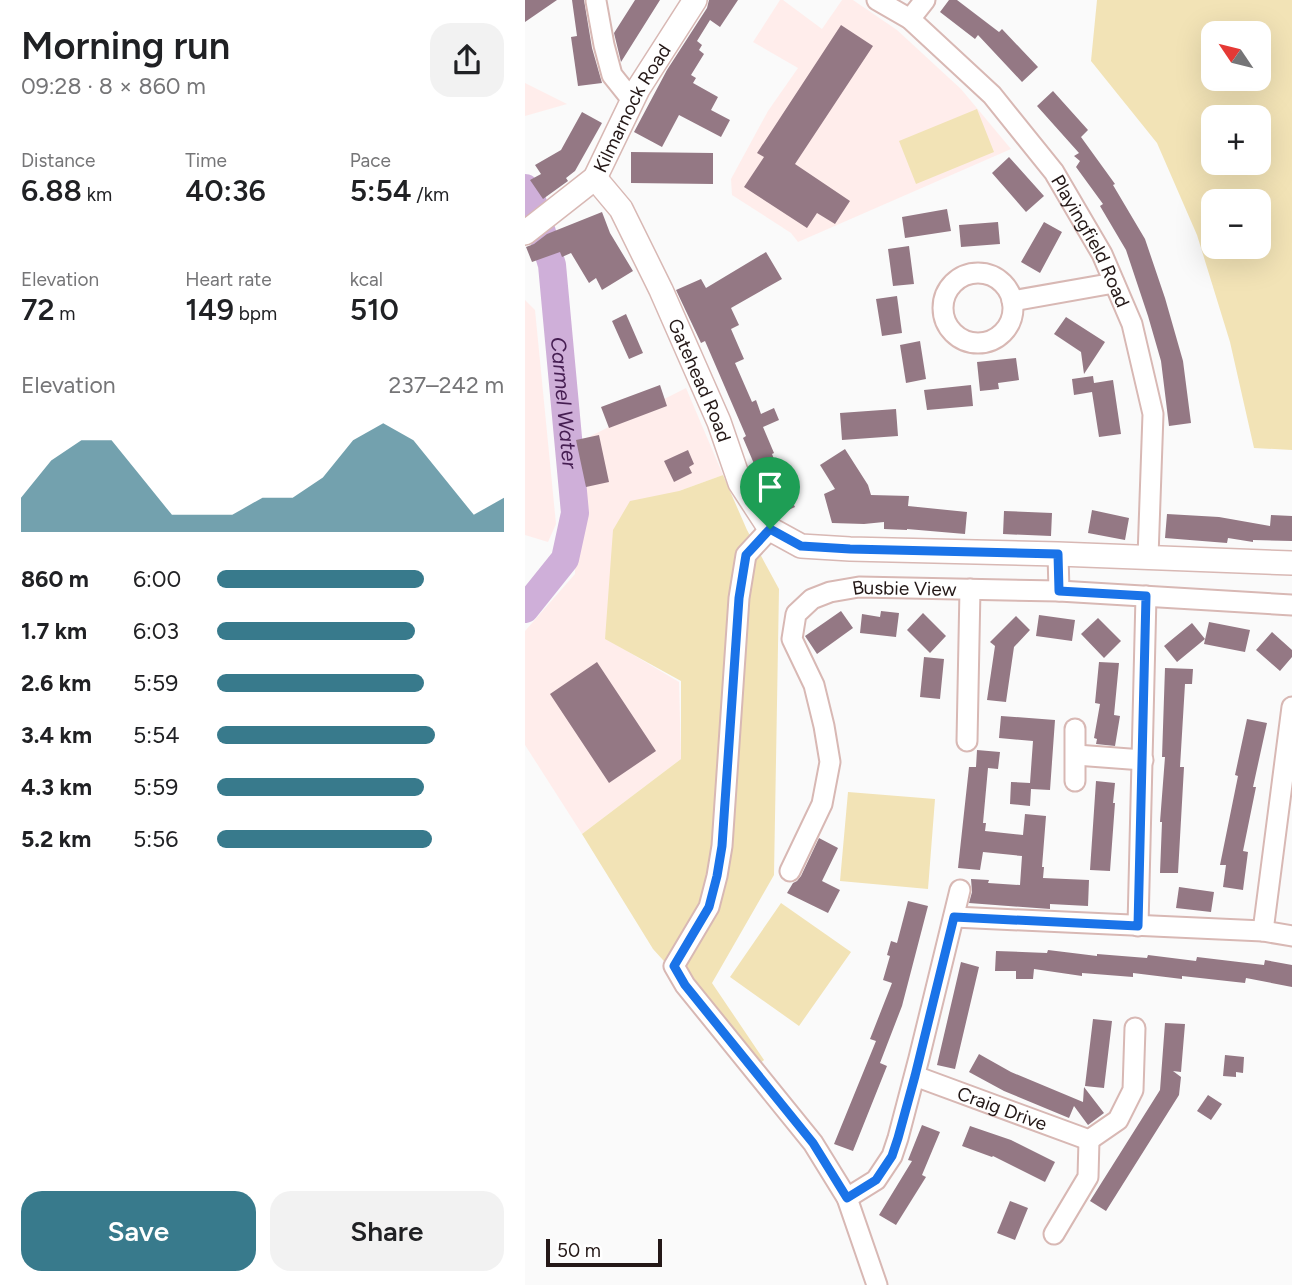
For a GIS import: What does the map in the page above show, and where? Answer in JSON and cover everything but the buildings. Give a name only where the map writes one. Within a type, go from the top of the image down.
[{"type":"main road","name":"Kilmarnock Road","points":[[525,233],[595,178],[632,100],[695,0]]},
{"type":"main road","name":"Gatehead Road","points":[[595,178],[619,205],[627,220],[719,422],[740,483],[770,529],[801,546],[1292,563]]},
{"type":"street","name":"Playingfield Road","points":[[877,0],[909,19],[992,94],[1054,172],[1102,254],[1132,324],[1153,414],[1148,557]]},
{"type":"street","points":[[909,19],[925,0]]},
{"type":"street","points":[[596,1],[612,75],[632,100]]},
{"type":"street","points":[[1012,301],[1114,282]]},
{"type":"street","points":[[770,529],[746,555],[739,598],[722,846],[717,876],[709,907],[674,966],[685,985],[813,1143],[847,1198],[877,1285]]},
{"type":"street","points":[[1058,554],[1059,591]]},
{"type":"street","name":"Busbie View","points":[[790,871],[822,804],[829,762],[814,685],[792,639],[796,614],[812,599],[830,592],[859,587],[1059,591],[1292,605]]},
{"type":"street","points":[[967,741],[970,589]]},
{"type":"street","points":[[1138,926],[1146,596]]},
{"type":"street","points":[[1262,931],[1292,707]]},
{"type":"street","points":[[1075,729],[1075,782]]},
{"type":"street","points":[[1076,755],[1143,760]]},
{"type":"street","points":[[847,1198],[876,1180],[892,1156],[915,1076],[960,890]]},
{"type":"street","points":[[954,917],[1262,931],[1292,936]]},
{"type":"street","points":[[1054,1234],[1088,1177],[1089,1140],[1118,1120],[1133,1090],[1135,1028]]},
{"type":"street","name":"Craig Drive","points":[[915,1076],[1089,1140]]},
{"type":"shaded area","points":[[780,0],[822,29],[842,0],[853,0],[897,30],[961,89],[1011,149],[798,242],[791,233],[732,195],[731,179],[768,111],[798,68],[753,42]]},
{"type":"shaded area","points":[[1097,0],[1292,0],[1292,450],[1254,448],[1230,342],[1204,259],[1271,259],[1271,189],[1201,189],[1201,248],[1157,143],[1091,61]]},
{"type":"shaded area","points":[[525,83],[567,104],[525,116]]},
{"type":"shaded area","points":[[977,109],[994,152],[916,184],[899,141]]},
{"type":"shaded area","points":[[525,300],[535,310],[556,524],[548,542],[525,535]]},
{"type":"shaded area","points":[[686,388],[723,475],[679,491],[605,638],[679,682],[681,759],[582,834],[525,745],[525,631],[575,574],[577,443]]},
{"type":"shaded area","points":[[723,475],[747,530],[779,589],[774,875],[712,983],[764,1060],[758,1065],[653,949],[582,834],[681,759],[681,681],[605,639],[613,530],[630,501],[679,491]]},
{"type":"shaded area","points":[[848,792],[935,799],[928,889],[840,881]]},
{"type":"shaded area","points":[[781,903],[851,952],[799,1026],[730,977]]},
{"type":"waterway","name":"Carmel Water","points":[[525,188],[533,203],[552,265],[575,513],[565,559],[525,609]]},
{"type":"route","points":[[770,529],[801,546],[1058,554],[1059,591],[1146,596],[1138,926],[954,917],[915,1076],[892,1156],[876,1180],[847,1198],[813,1143],[685,985],[674,966],[709,907],[717,876],[722,846],[739,598],[746,555],[770,529]]}]
